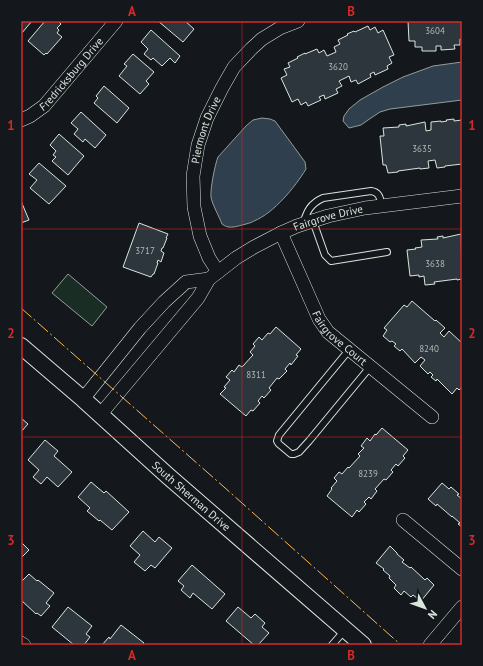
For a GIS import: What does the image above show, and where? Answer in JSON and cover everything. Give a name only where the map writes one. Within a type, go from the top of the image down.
[{"type":"street","name":"Piermont Drive","points":[[213,276],[209,258],[200,236],[193,200],[193,176],[198,145],[207,118],[234,67],[262,39],[280,28],[298,21]]},
{"type":"street","name":"Fredricksburg Drive","points":[[21,120],[30,116],[44,106],[112,22]]},
{"type":"street","name":"Fairgrove Drive","points":[[100,414],[198,298],[213,276],[236,258],[254,247],[281,233],[308,222],[352,210],[462,196]]},
{"type":"street","name":"Fairgrove Court","points":[[281,233],[318,319],[328,332],[432,417]]},
{"type":"street","points":[[83,399],[140,328],[164,302],[186,282],[213,276]]},
{"type":"street","name":"South Sherman Drive","points":[[21,346],[363,645]]},
{"type":"street","points":[[403,520],[462,569]]},
{"type":"street","points":[[430,645],[462,607]]},
{"type":"lane","points":[[382,206],[380,196],[375,191],[371,191],[323,198],[310,207],[306,213],[308,222],[325,255],[331,261],[387,252]]},
{"type":"lane","points":[[349,350],[279,435],[277,441],[291,454],[299,452],[309,442],[370,367]]},
{"type":"lane","points":[[332,645],[345,630]]},
{"type":"green space","points":[[68,274],[107,307],[92,326],[52,293]]},
{"type":"water","points":[[462,62],[462,100],[390,109],[380,112],[361,125],[349,128],[343,121],[344,116],[349,109],[360,100],[403,77],[433,66]]},
{"type":"water","points":[[262,118],[275,121],[305,162],[306,169],[290,191],[269,212],[250,223],[227,227],[222,224],[211,197],[212,183],[217,160],[246,126],[253,120]]},
{"type":"building","points":[[21,21],[32,21],[21,34]]},
{"type":"building","points":[[45,21],[58,21],[61,24],[57,28],[59,30],[57,33],[62,37],[47,54],[46,53],[44,55],[28,41]]},
{"type":"building","points":[[158,21],[185,21],[194,29],[183,42]]},
{"type":"building","points":[[408,21],[462,21],[462,39],[460,39],[460,45],[454,45],[455,49],[441,50],[441,46],[436,46],[436,51],[422,51],[422,47],[415,47],[415,41],[409,41]]},
{"type":"building","points":[[368,26],[370,30],[375,27],[378,33],[383,30],[394,55],[389,57],[392,63],[387,66],[388,69],[375,75],[374,72],[370,74],[371,77],[358,84],[356,80],[351,82],[349,76],[339,81],[342,86],[336,89],[338,93],[325,99],[324,95],[319,97],[321,100],[308,106],[306,102],[301,105],[298,99],[292,102],[281,78],[287,75],[284,69],[290,67],[288,63],[305,53],[317,49],[319,53],[324,50],[327,56],[336,52],[334,47],[340,44],[338,40],[348,35],[347,34]]},
{"type":"building","points":[[151,30],[180,56],[175,63],[170,58],[162,66],[153,58],[151,60],[144,54],[148,49],[141,42]]},
{"type":"building","points":[[133,54],[154,72],[146,81],[149,84],[140,94],[119,76],[127,66],[124,64]]},
{"type":"building","points":[[104,86],[129,108],[117,123],[94,103],[98,98],[96,96]]},
{"type":"building","points":[[81,112],[106,135],[95,148],[85,139],[83,142],[74,134],[78,129],[71,123]]},
{"type":"building","points":[[454,119],[454,121],[462,120],[462,164],[437,168],[435,160],[428,161],[429,168],[388,173],[386,165],[383,165],[380,136],[384,136],[383,128],[399,127],[399,125],[406,124],[406,126],[425,122],[426,131],[431,130],[431,122],[441,122]]},
{"type":"building","points":[[59,134],[84,156],[68,175],[52,161],[56,157],[53,155],[56,151],[50,145]]},
{"type":"building","points":[[39,163],[66,186],[49,204],[30,188],[37,180],[29,174]]},
{"type":"building","points":[[21,201],[29,220],[21,223]]},
{"type":"building","points":[[139,223],[168,234],[161,251],[164,253],[161,262],[158,260],[154,274],[151,277],[123,267]]},
{"type":"building","points":[[461,234],[462,279],[434,282],[435,284],[425,285],[424,276],[410,276],[407,250],[422,247],[421,240],[438,239],[437,237],[443,236],[443,238]]},
{"type":"building","points":[[412,301],[445,328],[440,333],[444,337],[449,331],[462,343],[462,387],[459,390],[457,388],[452,394],[437,379],[436,381],[431,377],[433,375],[430,372],[428,374],[420,366],[425,360],[421,357],[415,363],[402,349],[400,351],[394,346],[396,344],[392,341],[390,342],[383,336],[387,330],[384,328],[404,305],[407,307]]},
{"type":"building","points":[[276,327],[301,349],[291,365],[290,363],[285,369],[287,371],[279,379],[277,378],[269,388],[271,390],[264,398],[262,396],[258,401],[260,403],[246,416],[220,394],[226,388],[224,387],[230,380],[226,377],[232,370],[234,372],[239,365],[242,367],[253,355],[250,352],[255,346],[253,344],[259,337],[262,340]]},
{"type":"building","points":[[21,418],[28,424],[21,432]]},
{"type":"building","points":[[382,428],[408,450],[403,456],[405,458],[398,466],[396,464],[391,470],[393,472],[375,489],[377,491],[371,499],[369,497],[364,502],[366,504],[359,512],[357,510],[352,517],[327,496],[337,481],[334,478],[339,472],[342,474],[360,456],[358,454],[364,448],[361,446],[367,438],[370,441]]},
{"type":"building","points":[[45,440],[58,451],[54,456],[72,472],[58,487],[47,477],[41,484],[33,477],[39,470],[28,460]]},
{"type":"building","points":[[91,482],[104,493],[106,491],[129,512],[112,530],[87,511],[90,508],[78,497]]},
{"type":"building","points":[[442,483],[449,489],[451,487],[462,499],[462,527],[458,524],[460,523],[452,516],[428,499]]},
{"type":"building","points":[[143,531],[155,542],[159,537],[172,548],[155,568],[151,565],[145,571],[134,562],[140,555],[130,546]]},
{"type":"building","points":[[21,542],[29,550],[21,558]]},
{"type":"building","points":[[390,546],[404,560],[402,562],[410,568],[411,567],[425,580],[427,578],[434,585],[421,601],[413,595],[411,597],[404,591],[401,595],[394,588],[396,585],[389,578],[390,576],[376,563]]},
{"type":"building","points":[[192,565],[225,594],[212,609],[193,593],[190,598],[181,590],[184,586],[178,581]]},
{"type":"building","points":[[29,574],[54,593],[46,603],[50,606],[41,616],[37,613],[36,614],[21,600],[21,582]]},
{"type":"building","points":[[68,607],[92,626],[86,634],[90,637],[84,645],[74,645],[52,627]]},
{"type":"building","points":[[238,607],[251,618],[255,614],[265,623],[262,627],[269,633],[258,645],[254,645],[226,621]]},
{"type":"building","points":[[121,625],[144,643],[142,645],[102,645],[109,637],[110,639]]},
{"type":"power","points":[[21,308],[401,645]]}]
